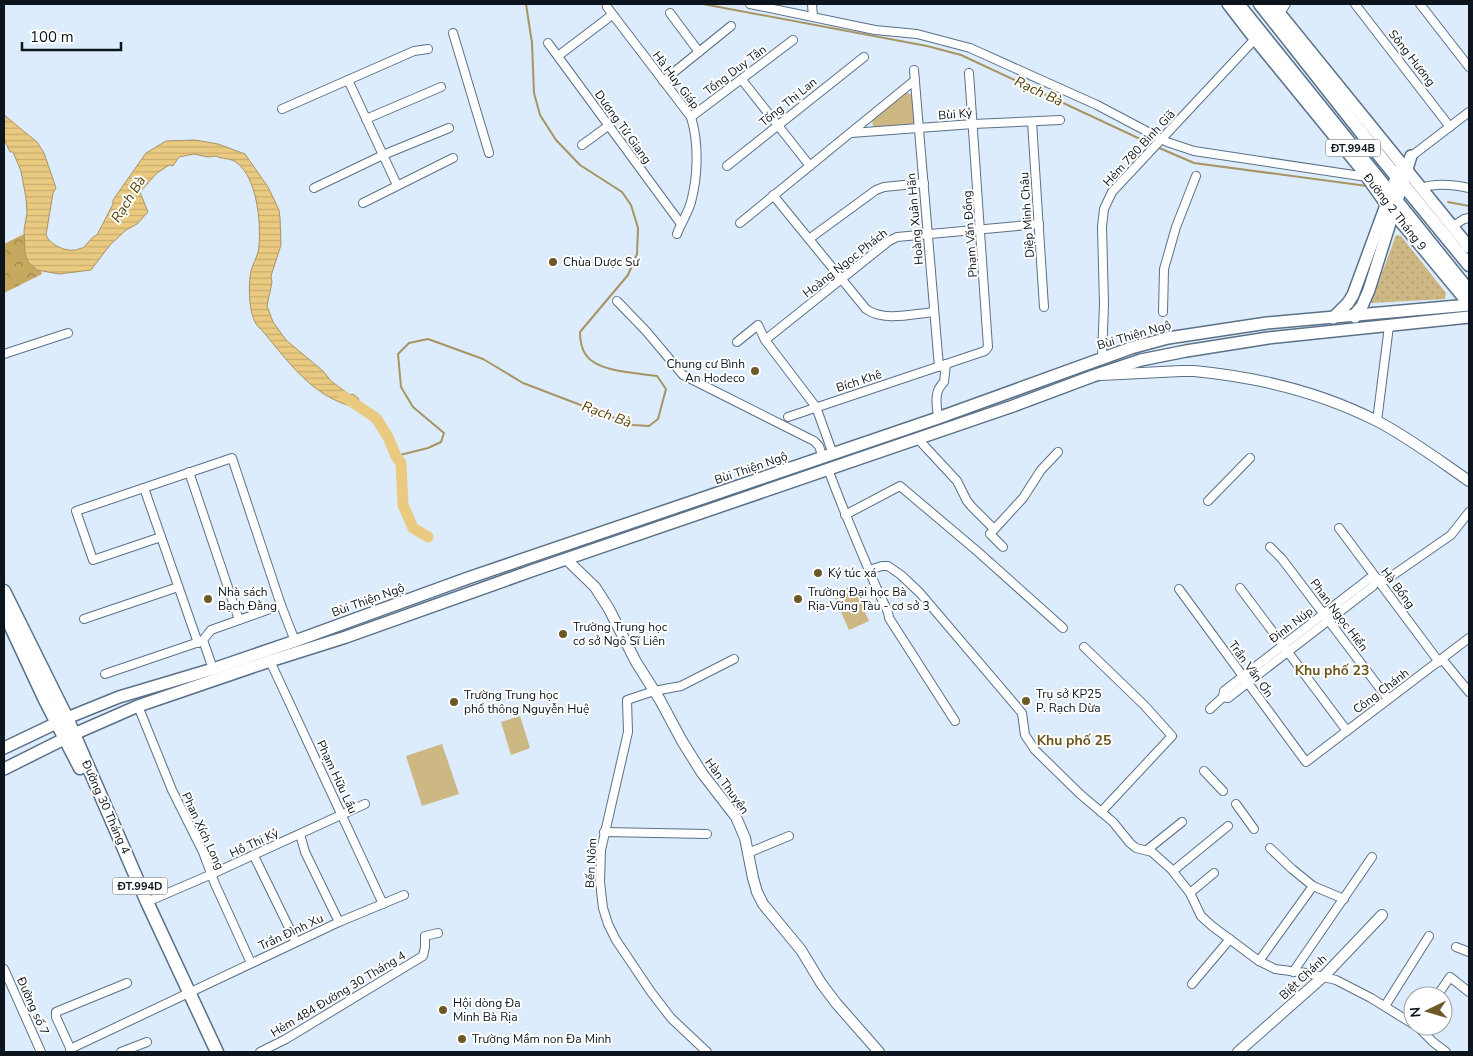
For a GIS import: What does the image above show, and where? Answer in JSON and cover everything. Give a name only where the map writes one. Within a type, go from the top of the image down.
[{"type":"main road","name":"Đường 2 Tháng 9","points":[[1233,4],[1255,39],[1368,177],[1469,291]]},
{"type":"main road","name":"Đường 2 Tháng 9","points":[[1233,4],[1392,203],[1469,304]]},
{"type":"main road","name":"Đường 2 Tháng 9","points":[[1260,4],[1402,173],[1421,188],[1469,247]]},
{"type":"main road","name":"Đường 2 Tháng 9","points":[[1272,4],[1283,8],[1469,265]]},
{"type":"main road","points":[[1356,329],[1354,314],[1362,306],[1369,290],[1392,203],[1402,173],[1411,156]]},
{"type":"main road","points":[[1335,331],[1333,316],[1348,303],[1353,295],[1392,203]]},
{"type":"main road","name":"Bùi Thiện Ngộ","points":[[4,748],[62,720],[119,697],[213,669],[295,641],[421,595],[938,418],[1130,348],[1168,338],[1267,323],[1469,304]]},
{"type":"main road","name":"Bùi Thiện Ngộ","points":[[4,769],[138,706],[346,637],[1141,360],[1186,350],[1238,342],[1469,317]]},
{"type":"main road","points":[[828,456],[833,467]]},
{"type":"main road","points":[[593,536],[597,549]]},
{"type":"main road","name":"Đường 30 Tháng 4","points":[[4,592],[147,902],[210,1052]]},
{"type":"main road","points":[[421,595],[426,609]]},
{"type":"main road","name":"Đường 30 Tháng 4","points":[[4,612],[62,720]]},
{"type":"main road","points":[[213,669],[217,681]]},
{"type":"main road","name":"Đường 30 Tháng 4","points":[[70,737],[88,784],[144,911],[217,1052]]},
{"type":"street","points":[[750,4],[875,30],[917,34],[970,48],[1096,105],[1162,139],[1194,151],[1368,177]]},
{"type":"street","points":[[812,4],[813,17]]},
{"type":"street","name":"Sông Hương","points":[[1355,4],[1450,127]]},
{"type":"street","points":[[1420,4],[1469,67]]},
{"type":"street","name":"Hà Huy Giáp","points":[[607,7],[691,117],[695,130],[696,172],[691,202],[677,234]]},
{"type":"street","points":[[670,13],[699,52]]},
{"type":"street","points":[[558,56],[612,15]]},
{"type":"street","points":[[663,81],[731,26]]},
{"type":"street","points":[[453,33],[489,153]]},
{"type":"street","name":"Hẻm 780 Bình Giã","points":[[1102,358],[1104,304],[1102,227],[1104,209],[1112,192],[1255,39]]},
{"type":"street","name":"Tống Duy Tân","points":[[691,117],[793,40]]},
{"type":"street","name":"Dương Tử Giang","points":[[548,43],[681,224]]},
{"type":"street","points":[[282,109],[414,51],[428,49]]},
{"type":"street","name":"Tống Thị Lan","points":[[727,166],[864,56]]},
{"type":"street","name":"Hoàng Xuân Hãn","points":[[914,70],[934,312],[942,366]]},
{"type":"street","name":"Phạm Văn Đồng","points":[[942,366],[985,351],[988,347],[969,73]]},
{"type":"street","points":[[348,80],[397,185]]},
{"type":"street","points":[[742,80],[810,166]]},
{"type":"street","points":[[740,223],[915,80]]},
{"type":"street","points":[[366,119],[441,87]]},
{"type":"street","points":[[1411,156],[1469,112]]},
{"type":"street","name":"Bùi Kỷ","points":[[851,133],[1060,120]]},
{"type":"street","name":"Diệp Minh Châu","points":[[1032,122],[1044,307]]},
{"type":"street","points":[[582,145],[608,126]]},
{"type":"street","points":[[314,188],[383,155],[449,128]]},
{"type":"street","points":[[363,203],[453,158]]},
{"type":"street","points":[[1163,312],[1164,269],[1176,226],[1196,176]]},
{"type":"street","points":[[809,239],[876,190],[884,187],[924,183]]},
{"type":"street","points":[[1421,188],[1426,186],[1469,188]]},
{"type":"street","points":[[773,195],[866,308],[874,314],[882,317],[934,312]]},
{"type":"street","points":[[1453,226],[1469,218]]},
{"type":"street","name":"Hoàng Ngọc Phách","points":[[765,340],[889,241],[897,237],[1039,224]]},
{"type":"street","points":[[617,301],[646,331],[683,375],[814,441],[828,456]]},
{"type":"street","points":[[737,342],[758,325],[765,340],[816,407],[828,456]]},
{"type":"street","points":[[1377,421],[1388,326]]},
{"type":"street","points":[[4,354],[68,333]]},
{"type":"street","points":[[938,418],[935,396],[944,382],[942,366]]},
{"type":"street","name":"Bích Khê","points":[[788,417],[942,366]]},
{"type":"street","name":"Bùi Thiện Ngộ","points":[[1093,376],[1181,371],[1212,373],[1304,391],[1377,421],[1469,481]]},
{"type":"street","points":[[918,439],[957,481],[966,501],[994,530]]},
{"type":"street","points":[[1003,547],[990,534],[1023,498],[1041,470],[1058,452]]},
{"type":"street","points":[[161,537],[93,560],[76,511],[232,458],[281,605],[295,641]]},
{"type":"street","points":[[1208,501],[1250,458]]},
{"type":"street","points":[[833,467],[845,515],[894,627],[956,721]]},
{"type":"street","points":[[189,472],[239,620]]},
{"type":"street","points":[[845,515],[900,486],[977,551],[1063,628]]},
{"type":"street","points":[[144,488],[178,587],[213,669]]},
{"type":"street","name":"Đinh Núp","points":[[1210,710],[1223,697],[1224,691],[1245,679],[1327,618],[1370,578],[1386,580],[1451,535],[1469,512]]},
{"type":"street","name":"Hà Bổng","points":[[1339,528],[1441,660],[1469,692]]},
{"type":"street","name":"Phan Ngọc Hiển","points":[[1270,547],[1282,559],[1388,699]]},
{"type":"street","name":"Hàn Thuyên","points":[[566,559],[595,586],[636,662],[702,773],[736,817],[742,829],[753,878],[762,902],[801,950],[836,1003],[879,1052]]},
{"type":"street","points":[[869,570],[888,566],[901,575],[920,593],[1022,713],[1025,735],[1035,750],[1136,848],[1148,850],[1156,855],[1190,893],[1200,916],[1260,961],[1275,969],[1324,976],[1336,980],[1403,1018]]},
{"type":"street","points":[[84,619],[178,587]]},
{"type":"street","points":[[1240,588],[1347,731]]},
{"type":"street","name":"Trần Văn Ơn","points":[[1179,589],[1306,762]]},
{"type":"street","points":[[105,674],[200,642],[211,630],[281,605]]},
{"type":"street","name":"Công Chánh","points":[[1306,762],[1469,638]]},
{"type":"street","points":[[1084,646],[1144,705],[1172,736],[1101,812]]},
{"type":"street","points":[[654,691],[681,686],[734,659]]},
{"type":"street","name":"Phạm Hữu Lầu","points":[[270,661],[383,904]]},
{"type":"street","name":"Bến Nôm","points":[[654,691],[627,700],[628,732],[601,850],[600,882],[603,908],[608,924],[626,955],[661,1005],[671,1018],[707,1052]]},
{"type":"street","name":"Phan Xích Long","points":[[138,706],[172,790],[203,852],[251,963]]},
{"type":"street","points":[[1204,771],[1223,791]]},
{"type":"street","name":"Hồ Thị Kỷ","points":[[147,902],[254,856],[365,804]]},
{"type":"street","points":[[1236,804],[1254,829]]},
{"type":"street","points":[[1148,850],[1182,822]]},
{"type":"street","points":[[1172,872],[1228,826]]},
{"type":"street","points":[[604,832],[707,834]]},
{"type":"street","points":[[300,834],[305,852],[339,922]]},
{"type":"street","points":[[748,853],[788,836]]},
{"type":"street","points":[[1270,848],[1292,869],[1314,886],[1344,899]]},
{"type":"street","points":[[254,856],[296,942]]},
{"type":"street","points":[[1293,972],[1372,857]]},
{"type":"street","points":[[1190,893],[1214,873]]},
{"type":"street","points":[[1260,961],[1314,886]]},
{"type":"street","name":"Trần Đình Xu","points":[[71,1051],[251,963],[404,894]]},
{"type":"street","name":"Biệt Chánh","points":[[1238,1052],[1324,976],[1382,915]]},
{"type":"street","name":"Hẻm 484 Đường 30 Tháng 4","points":[[260,1052],[286,1039],[423,956],[426,947],[425,936],[438,933]]},
{"type":"street","points":[[1385,1006],[1429,936]]},
{"type":"street","points":[[1192,984],[1230,939]]},
{"type":"street","points":[[1456,947],[1469,952]]},
{"type":"street","name":"Đường số 7","points":[[4,969],[41,1052]]},
{"type":"street","points":[[1444,986],[1450,977],[1469,992]]},
{"type":"street","points":[[71,1051],[56,1017],[56,1012],[127,982]]},
{"type":"street","points":[[1427,1036],[1444,1052]]},
{"type":"street","points":[[121,1052],[147,1042]]},
{"type":"shaded area","points":[[906,93],[912,95],[916,122],[910,125],[873,128],[872,119]]},
{"type":"shaded area","points":[[1396,235],[1401,236],[1446,293],[1445,299],[1371,303]]},
{"type":"shaded area","points":[[853,585],[869,621],[849,630],[833,594]]},
{"type":"shaded area","points":[[520,716],[530,748],[511,755],[501,722]]},
{"type":"shaded area","points":[[442,744],[459,794],[422,806],[406,756]]},
{"type":"green space","points":[[30,231],[36,261],[42,274],[4,293],[4,244]]},
{"type":"water","points":[[4,115],[37,142],[44,153],[56,188],[53,193],[46,235],[54,244],[67,250],[83,248],[97,235],[113,204],[113,200],[146,153],[166,141],[195,140],[218,144],[245,154],[268,187],[279,210],[281,245],[271,276],[272,282],[267,306],[273,322],[286,340],[323,371],[331,381],[350,395],[353,394],[359,399],[354,407],[325,395],[313,386],[291,365],[254,319],[251,311],[249,285],[251,271],[259,248],[258,213],[249,179],[237,163],[216,156],[208,157],[194,154],[179,157],[173,166],[169,165],[157,173],[140,192],[148,212],[137,224],[126,230],[110,245],[91,270],[59,274],[37,270],[28,262],[25,253],[26,198],[21,171],[13,152],[10,152],[4,139]]},
{"type":"waterway","name":"Rạch Bà","points":[[396,456],[428,448],[441,442],[444,433],[413,407],[401,387],[398,354],[409,343],[428,339],[483,359],[523,383],[633,425],[649,426],[658,419],[666,389],[657,376],[618,371],[599,365],[591,361],[582,347],[580,332],[628,275],[637,254],[638,228],[631,205],[622,192],[580,165],[556,140],[540,115],[534,93],[532,43],[526,4]]},
{"type":"waterway","name":"Rạch Bà","points":[[703,4],[927,46],[961,55],[1153,145]]},
{"type":"waterway","name":"Rạch Bà","points":[[1157,147],[1194,163],[1367,186]]},
{"type":"waterway","points":[[1448,202],[1469,206]]},
{"type":"waterway","name":"Rạch Bà","points":[[343,396],[376,418],[388,437],[401,463],[403,505],[413,528],[428,537]]},
{"type":"place","name":"Chùa Dược Sư","points":[[553,262]]},
{"type":"place","name":"Chung cư Bình An Hodeco","points":[[755,371]]},
{"type":"place","name":"Ký túc xá","points":[[818,573]]},
{"type":"place","name":"Nhà sách Bạch Đằng","points":[[208,599]]},
{"type":"place","name":"Trường Đại học Bà Rịa-Vũng Tàu - cơ sở 3","points":[[798,599]]},
{"type":"place","name":"Trường Trung học cơ sở Ngô Sĩ Liên","points":[[563,634]]},
{"type":"place","name":"Trụ sở KP25 P. Rạch Dừa","points":[[1026,701]]},
{"type":"place","name":"Trường Trung học phổ thông Nguyễn Huệ","points":[[454,702]]},
{"type":"place","name":"Hội dòng Đa Minh Bà Rịa","points":[[443,1010]]},
{"type":"place","name":"Trường Mầm non Đa Minh","points":[[462,1039]]},
{"type":"district","name":"Khu phố 23","points":[[1332,670]]},
{"type":"district","name":"Khu phố 25","points":[[1074,740]]}]
